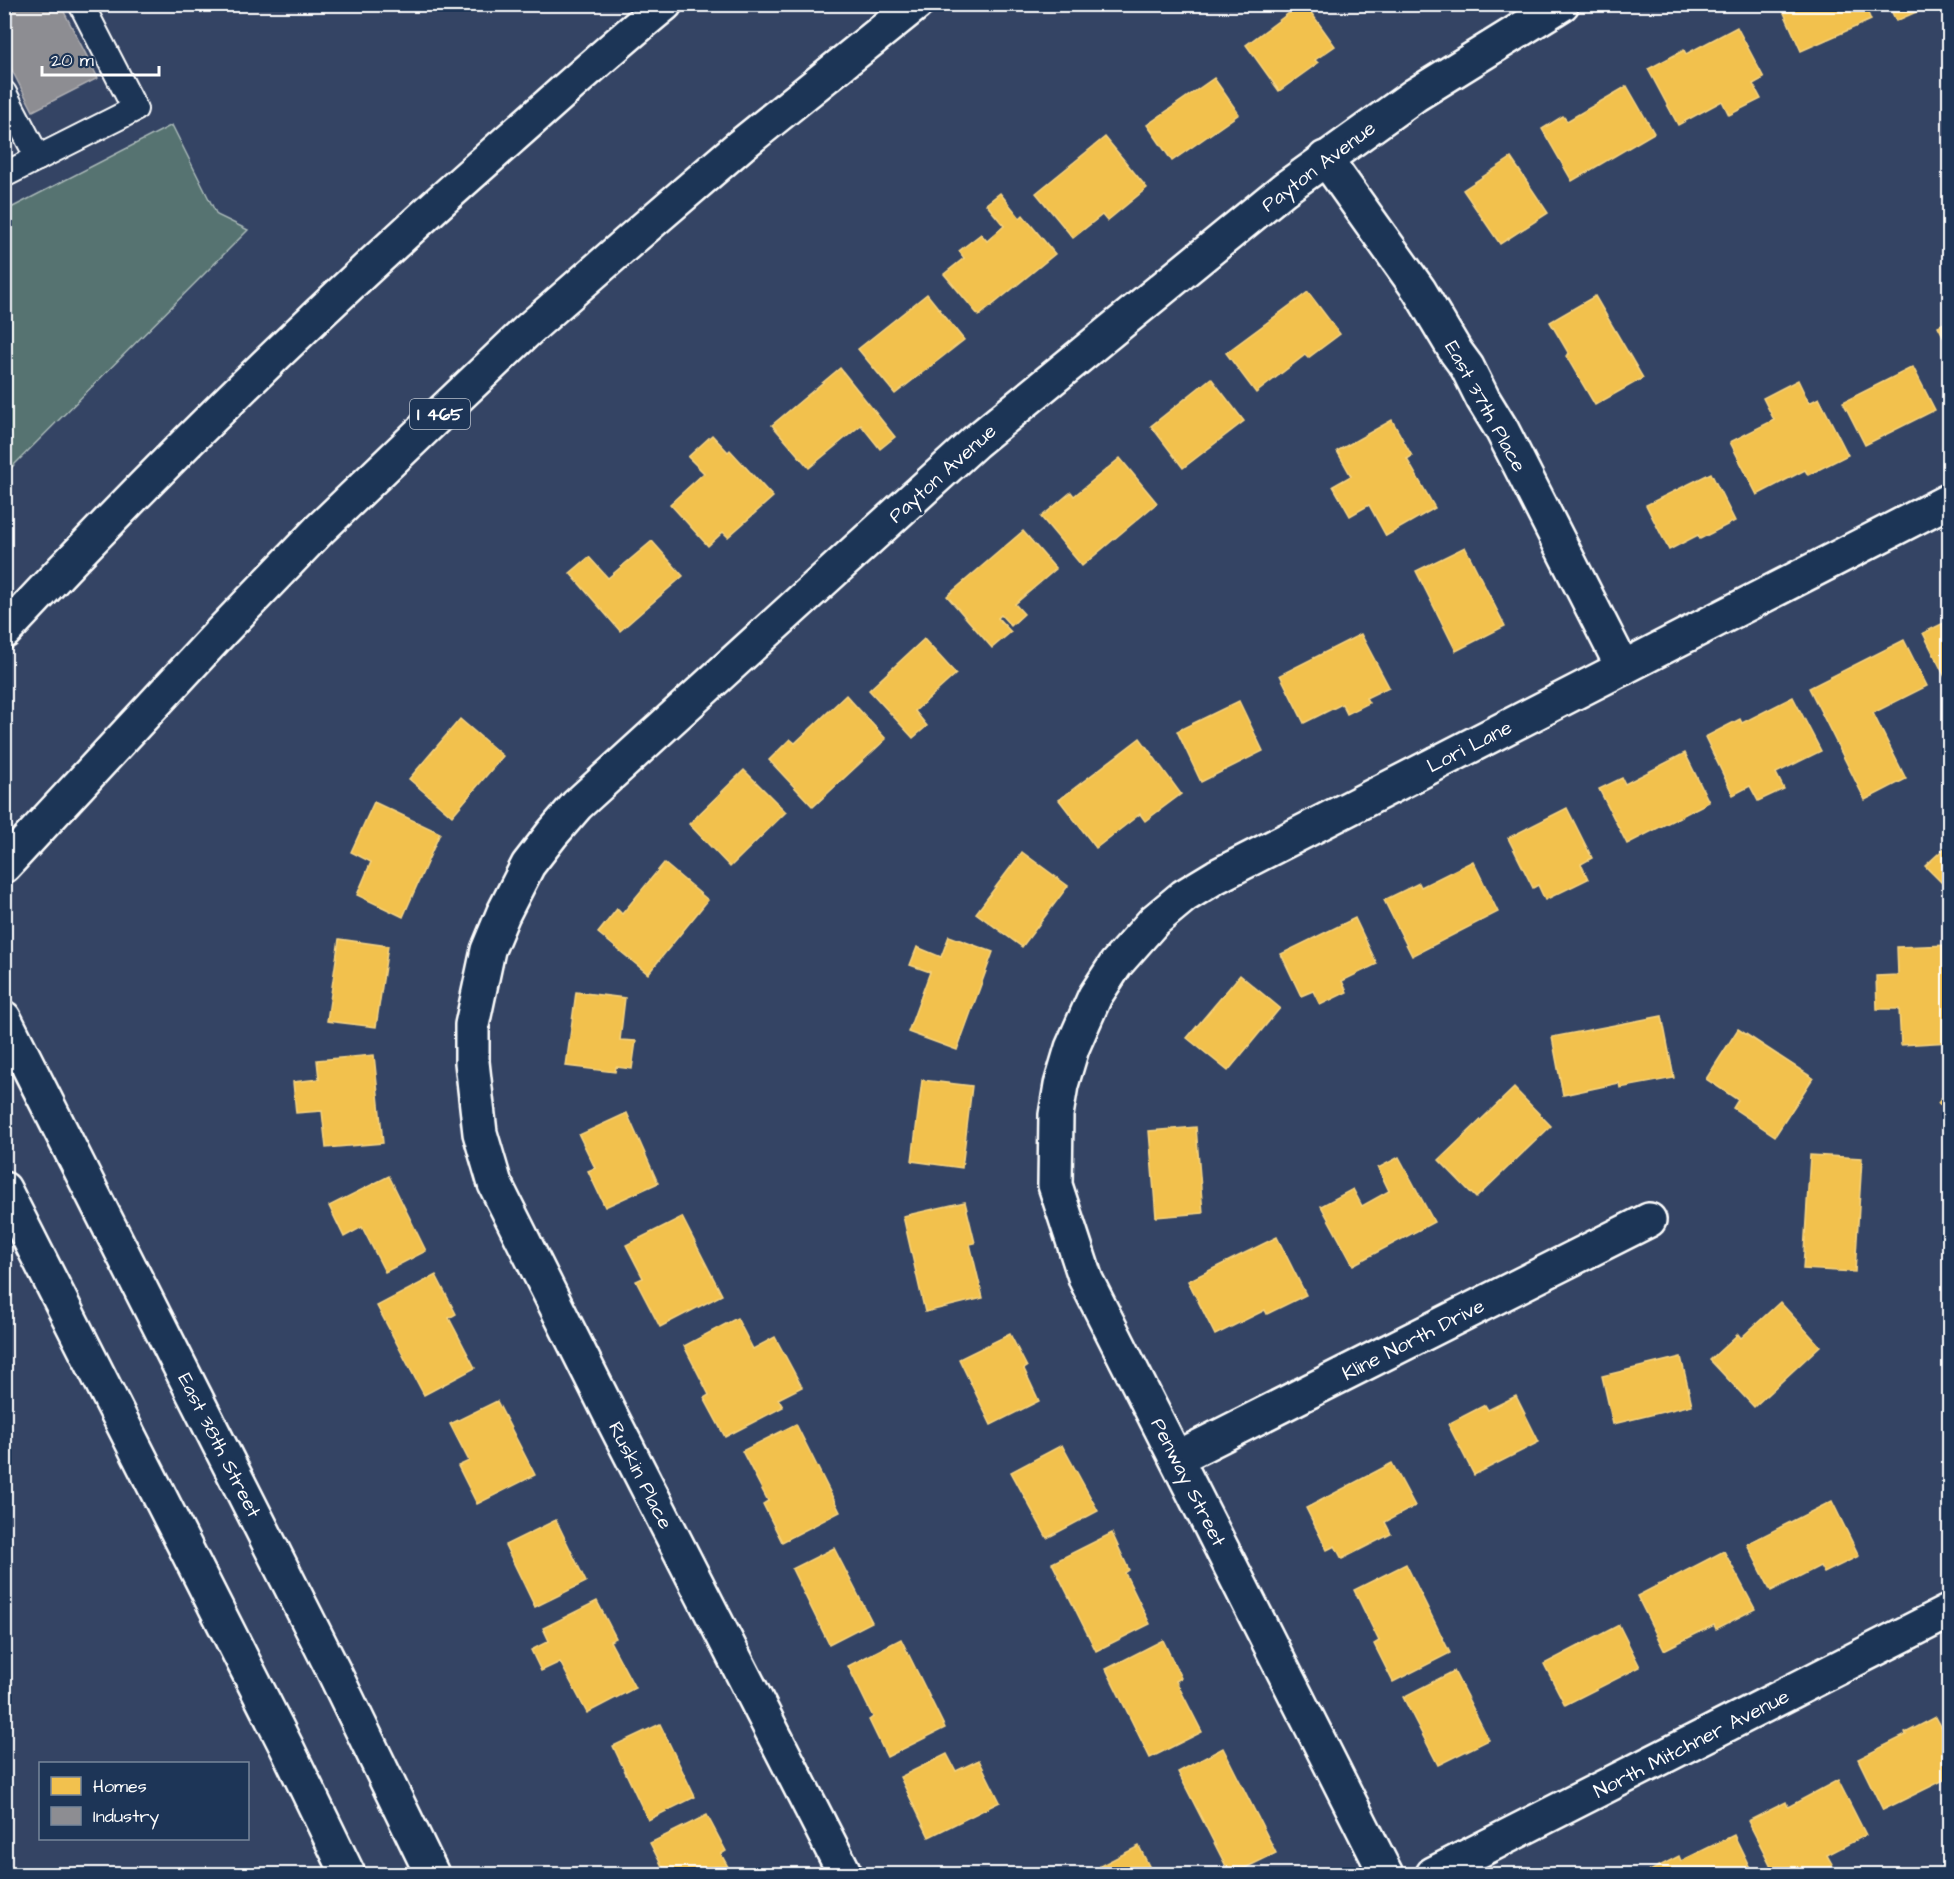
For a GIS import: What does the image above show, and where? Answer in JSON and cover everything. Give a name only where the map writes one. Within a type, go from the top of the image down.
[{"type":"main road","points":[[4,632],[84,546],[340,292],[445,196],[665,4]]},
{"type":"main road","name":"I 465","points":[[4,866],[320,529],[512,346],[741,145],[916,4]]},
{"type":"main road","name":"Payton Avenue","points":[[472,1062],[472,1025],[484,968],[495,932],[528,865],[578,805],[975,442],[1284,189],[1324,158],[1451,72],[1562,4]]},
{"type":"main road","name":"East 37th Place","points":[[1324,158],[1419,290],[1467,367],[1502,430],[1623,668]]},
{"type":"main road","name":"Lori Lane","points":[[1065,1073],[1072,1048],[1087,1012],[1116,964],[1154,921],[1184,896],[1217,876],[1950,500]]},
{"type":"main road","name":"East 38th Street","points":[[11,1031],[333,1670],[432,1875]]},
{"type":"main road","name":"Ruskin Place","points":[[472,1062],[480,1133],[495,1184],[845,1875]]},
{"type":"main road","name":"Penway Street","points":[[1065,1073],[1056,1114],[1055,1185],[1086,1281],[1386,1875]]},
{"type":"main road","points":[[4,1189],[281,1735],[348,1875]]},
{"type":"main road","name":"Kline North Drive","points":[[1177,1458],[1649,1220]]},
{"type":"main road","name":"North Mitchner Avenue","points":[[1433,1875],[1950,1611]]},
{"type":"lane","points":[[4,175],[135,109],[81,4]]},
{"type":"lane","points":[[4,93],[38,158]]},
{"type":"green space","points":[[172,125],[217,215],[248,230],[5,474],[5,211]]},
{"type":"building: Homes","points":[[1301,4],[1305,4],[1335,46],[1315,60],[1318,63],[1279,91],[1246,45]]},
{"type":"building: Homes","points":[[1780,4],[1864,4],[1871,20],[1801,51]]},
{"type":"building: Homes","points":[[1888,4],[1934,4],[1896,21]]},
{"type":"building: Homes","points":[[1737,27],[1764,78],[1753,84],[1761,99],[1729,115],[1722,101],[1678,125],[1648,69],[1684,50],[1686,54]]},
{"type":"building: Homes","points":[[1214,78],[1239,114],[1172,161],[1147,125]]},
{"type":"building: Homes","points":[[1627,86],[1654,133],[1572,181],[1542,129],[1563,116],[1567,121]]},
{"type":"building: Homes","points":[[1105,137],[1147,188],[1107,221],[1102,215],[1073,238],[1036,193]]},
{"type":"building: Homes","points":[[1511,158],[1548,213],[1500,244],[1463,190]]},
{"type":"building: Homes","points":[[1000,193],[1020,218],[1023,215],[1055,254],[979,316],[944,274],[964,258],[959,251],[981,234],[987,241],[1004,226],[986,204]]},
{"type":"building: Homes","points":[[1308,292],[1340,334],[1308,358],[1305,355],[1256,393],[1226,353]]},
{"type":"building: Homes","points":[[927,294],[964,340],[895,394],[858,349]]},
{"type":"building: Homes","points":[[1595,296],[1643,378],[1595,405],[1566,356],[1569,354],[1550,322]]},
{"type":"building: Homes","points":[[1950,320],[1950,349],[1938,326]]},
{"type":"building: Homes","points":[[1913,367],[1935,410],[1865,445],[1843,402]]},
{"type":"building: Homes","points":[[840,368],[895,437],[880,449],[861,425],[809,468],[772,425]]},
{"type":"building: Homes","points":[[1211,378],[1244,421],[1183,468],[1151,426]]},
{"type":"building: Homes","points":[[1798,380],[1809,403],[1819,398],[1848,455],[1808,475],[1805,470],[1757,495],[1730,442],[1774,420],[1763,398]]},
{"type":"building: Homes","points":[[1392,420],[1412,456],[1407,459],[1435,508],[1386,536],[1369,505],[1350,516],[1333,486],[1351,476],[1337,451]]},
{"type":"building: Homes","points":[[712,435],[728,452],[730,450],[773,497],[728,537],[723,532],[708,546],[670,504],[704,473],[688,457]]},
{"type":"building: Homes","points":[[1120,458],[1157,503],[1082,566],[1041,517],[1071,492],[1074,496]]},
{"type":"building: Homes","points":[[1711,473],[1735,521],[1700,539],[1698,535],[1669,550],[1646,505]]},
{"type":"building: Homes","points":[[1023,531],[1056,569],[1015,604],[1024,614],[1011,626],[1001,615],[998,618],[1011,632],[992,648],[947,596]]},
{"type":"building: Homes","points":[[652,541],[683,576],[620,631],[570,573],[589,557],[608,578]]},
{"type":"building: Homes","points":[[1465,547],[1505,626],[1456,651],[1416,571]]},
{"type":"building: Homes","points":[[1950,620],[1950,687],[1923,633]]},
{"type":"building: Homes","points":[[1361,634],[1389,687],[1366,698],[1369,703],[1347,714],[1342,704],[1304,723],[1280,675]]},
{"type":"building: Homes","points":[[924,639],[956,674],[915,711],[927,726],[913,738],[869,690]]},
{"type":"building: Homes","points":[[1904,640],[1927,686],[1873,713],[1906,779],[1865,800],[1809,688]]},
{"type":"building: Homes","points":[[846,695],[886,739],[813,807],[769,760],[790,739],[795,743]]},
{"type":"building: Homes","points":[[1793,697],[1821,751],[1776,773],[1784,789],[1758,801],[1750,786],[1733,795],[1705,737],[1740,719],[1742,723]]},
{"type":"building: Homes","points":[[1239,701],[1263,751],[1201,782],[1177,731]]},
{"type":"building: Homes","points":[[460,719],[503,756],[452,816],[409,779]]},
{"type":"building: Homes","points":[[1140,738],[1181,794],[1145,821],[1140,814],[1096,848],[1059,800]]},
{"type":"building: Homes","points":[[1685,753],[1709,802],[1627,844],[1599,789],[1622,778],[1625,784]]},
{"type":"building: Homes","points":[[744,770],[786,812],[730,867],[689,824]]},
{"type":"building: Homes","points":[[374,802],[440,833],[403,917],[357,895],[371,862],[351,852]]},
{"type":"building: Homes","points":[[1567,808],[1592,858],[1581,864],[1588,879],[1545,900],[1538,885],[1533,888],[1508,838]]},
{"type":"building: Homes","points":[[1950,843],[1950,891],[1925,866]]},
{"type":"building: Homes","points":[[1022,852],[1068,886],[1022,947],[976,913]]},
{"type":"building: Homes","points":[[1473,861],[1498,912],[1412,956],[1384,900],[1419,883],[1421,887]]},
{"type":"building: Homes","points":[[664,863],[708,900],[648,974],[598,933],[617,909],[622,914]]},
{"type":"building: Homes","points":[[1355,918],[1377,964],[1342,981],[1347,992],[1320,1005],[1313,991],[1301,996],[1281,954]]},
{"type":"building: Homes","points":[[949,936],[993,952],[957,1050],[908,1032],[930,972],[910,965],[917,947],[941,957]]},
{"type":"building: Homes","points":[[339,939],[388,946],[376,1027],[327,1021]]},
{"type":"building: Homes","points":[[1950,945],[1950,1042],[1901,1045],[1899,1009],[1877,1009],[1876,976],[1898,975],[1897,947]]},
{"type":"building: Homes","points":[[1240,975],[1280,1008],[1228,1071],[1187,1038]]},
{"type":"building: Homes","points":[[576,992],[625,998],[620,1040],[636,1041],[632,1069],[616,1067],[615,1072],[566,1066]]},
{"type":"building: Homes","points":[[1662,1016],[1674,1078],[1620,1088],[1619,1083],[1563,1095],[1552,1037]]},
{"type":"building: Homes","points":[[1738,1029],[1813,1078],[1775,1136],[1733,1108],[1738,1100],[1706,1079]]},
{"type":"building: Homes","points":[[374,1055],[383,1143],[326,1148],[322,1111],[296,1113],[293,1082],[319,1079],[317,1060]]},
{"type":"building: Homes","points":[[922,1080],[972,1086],[962,1168],[912,1161]]},
{"type":"building: Homes","points":[[1514,1088],[1551,1126],[1476,1198],[1439,1160]]},
{"type":"building: Homes","points":[[1950,1088],[1950,1112],[1938,1103]]},
{"type":"building: Homes","points":[[627,1113],[658,1183],[605,1207],[588,1171],[595,1168],[579,1135]]},
{"type":"building: Homes","points":[[1950,1117],[1950,1135],[1941,1128]]},
{"type":"building: Homes","points":[[1196,1127],[1203,1213],[1156,1217],[1149,1131]]},
{"type":"building: Homes","points":[[1810,1155],[1862,1158],[1855,1272],[1803,1269]]},
{"type":"building: Homes","points":[[1399,1157],[1434,1222],[1353,1265],[1321,1206],[1353,1189],[1362,1206],[1389,1191],[1378,1168]]},
{"type":"building: Homes","points":[[389,1176],[426,1251],[385,1272],[362,1227],[344,1237],[329,1206]]},
{"type":"building: Homes","points":[[965,1202],[975,1243],[970,1244],[983,1298],[925,1312],[903,1216]]},
{"type":"building: Homes","points":[[682,1217],[722,1295],[660,1327],[636,1281],[643,1278],[626,1245]]},
{"type":"building: Homes","points":[[1277,1237],[1306,1295],[1267,1314],[1265,1310],[1215,1335],[1188,1281]]},
{"type":"building: Homes","points":[[436,1275],[456,1314],[449,1318],[475,1368],[424,1395],[377,1306]]},
{"type":"building: Homes","points":[[1780,1302],[1820,1346],[1754,1407],[1710,1360],[1738,1334],[1741,1338]]},
{"type":"building: Homes","points":[[737,1318],[753,1349],[775,1337],[802,1387],[778,1399],[783,1407],[725,1437],[704,1398],[709,1395],[684,1346]]},
{"type":"building: Homes","points":[[1010,1334],[1027,1367],[1024,1369],[1039,1401],[991,1425],[959,1359]]},
{"type":"building: Homes","points":[[1681,1357],[1692,1405],[1613,1424],[1602,1376]]},
{"type":"building: Homes","points":[[1516,1396],[1539,1442],[1474,1475],[1448,1424],[1485,1405],[1488,1410]]},
{"type":"building: Homes","points":[[497,1401],[535,1475],[477,1504],[458,1466],[469,1461],[450,1424]]},
{"type":"building: Homes","points":[[796,1424],[840,1512],[782,1542],[763,1504],[768,1501],[742,1451]]},
{"type":"building: Homes","points":[[1062,1445],[1098,1511],[1047,1538],[1011,1472]]},
{"type":"building: Homes","points":[[1392,1463],[1415,1506],[1385,1522],[1391,1534],[1342,1559],[1335,1546],[1327,1550],[1306,1508]]},
{"type":"building: Homes","points":[[1832,1501],[1859,1556],[1824,1573],[1820,1566],[1771,1591],[1747,1544]]},
{"type":"building: Homes","points":[[556,1520],[586,1582],[535,1607],[505,1545]]},
{"type":"building: Homes","points":[[1112,1533],[1129,1570],[1125,1573],[1150,1624],[1096,1651],[1052,1563]]},
{"type":"building: Homes","points":[[834,1548],[872,1622],[829,1644],[792,1569]]},
{"type":"building: Homes","points":[[1724,1551],[1755,1609],[1716,1629],[1714,1625],[1664,1650],[1637,1596]]},
{"type":"building: Homes","points":[[1406,1564],[1450,1653],[1393,1682],[1374,1644],[1379,1641],[1354,1590]]},
{"type":"building: Homes","points":[[597,1601],[616,1638],[610,1641],[635,1688],[587,1713],[560,1662],[541,1671],[531,1650],[549,1641],[543,1628]]},
{"type":"building: Homes","points":[[1619,1625],[1640,1667],[1565,1705],[1544,1664]]},
{"type":"building: Homes","points":[[901,1639],[945,1728],[887,1757],[869,1720],[873,1717],[848,1666]]},
{"type":"building: Homes","points":[[1163,1640],[1181,1678],[1176,1681],[1202,1732],[1150,1758],[1106,1669]]},
{"type":"building: Homes","points":[[1454,1671],[1489,1740],[1438,1765],[1403,1697]]},
{"type":"building: Homes","points":[[1936,1717],[1950,1743],[1950,1777],[1883,1810],[1858,1759]]},
{"type":"building: Homes","points":[[660,1724],[695,1797],[648,1820],[613,1746]]},
{"type":"building: Homes","points":[[1223,1748],[1276,1853],[1233,1874],[1230,1874],[1178,1772]]},
{"type":"building: Homes","points":[[947,1754],[956,1771],[979,1760],[1000,1802],[929,1837],[900,1777]]},
{"type":"building: Homes","points":[[1838,1780],[1866,1835],[1827,1855],[1833,1866],[1816,1874],[1795,1874],[1793,1871],[1786,1874],[1775,1874],[1748,1821],[1786,1802],[1788,1807]]},
{"type":"building: Homes","points":[[707,1815],[726,1851],[721,1854],[732,1874],[666,1874],[650,1843]]},
{"type":"building: Homes","points":[[1734,1835],[1753,1874],[1644,1874],[1679,1856],[1681,1861]]},
{"type":"building: Homes","points":[[1139,1846],[1153,1874],[1105,1874],[1100,1866]]},
{"type":"building: Industry","points":[[4,4],[60,4],[98,78],[33,111],[4,55]]}]
